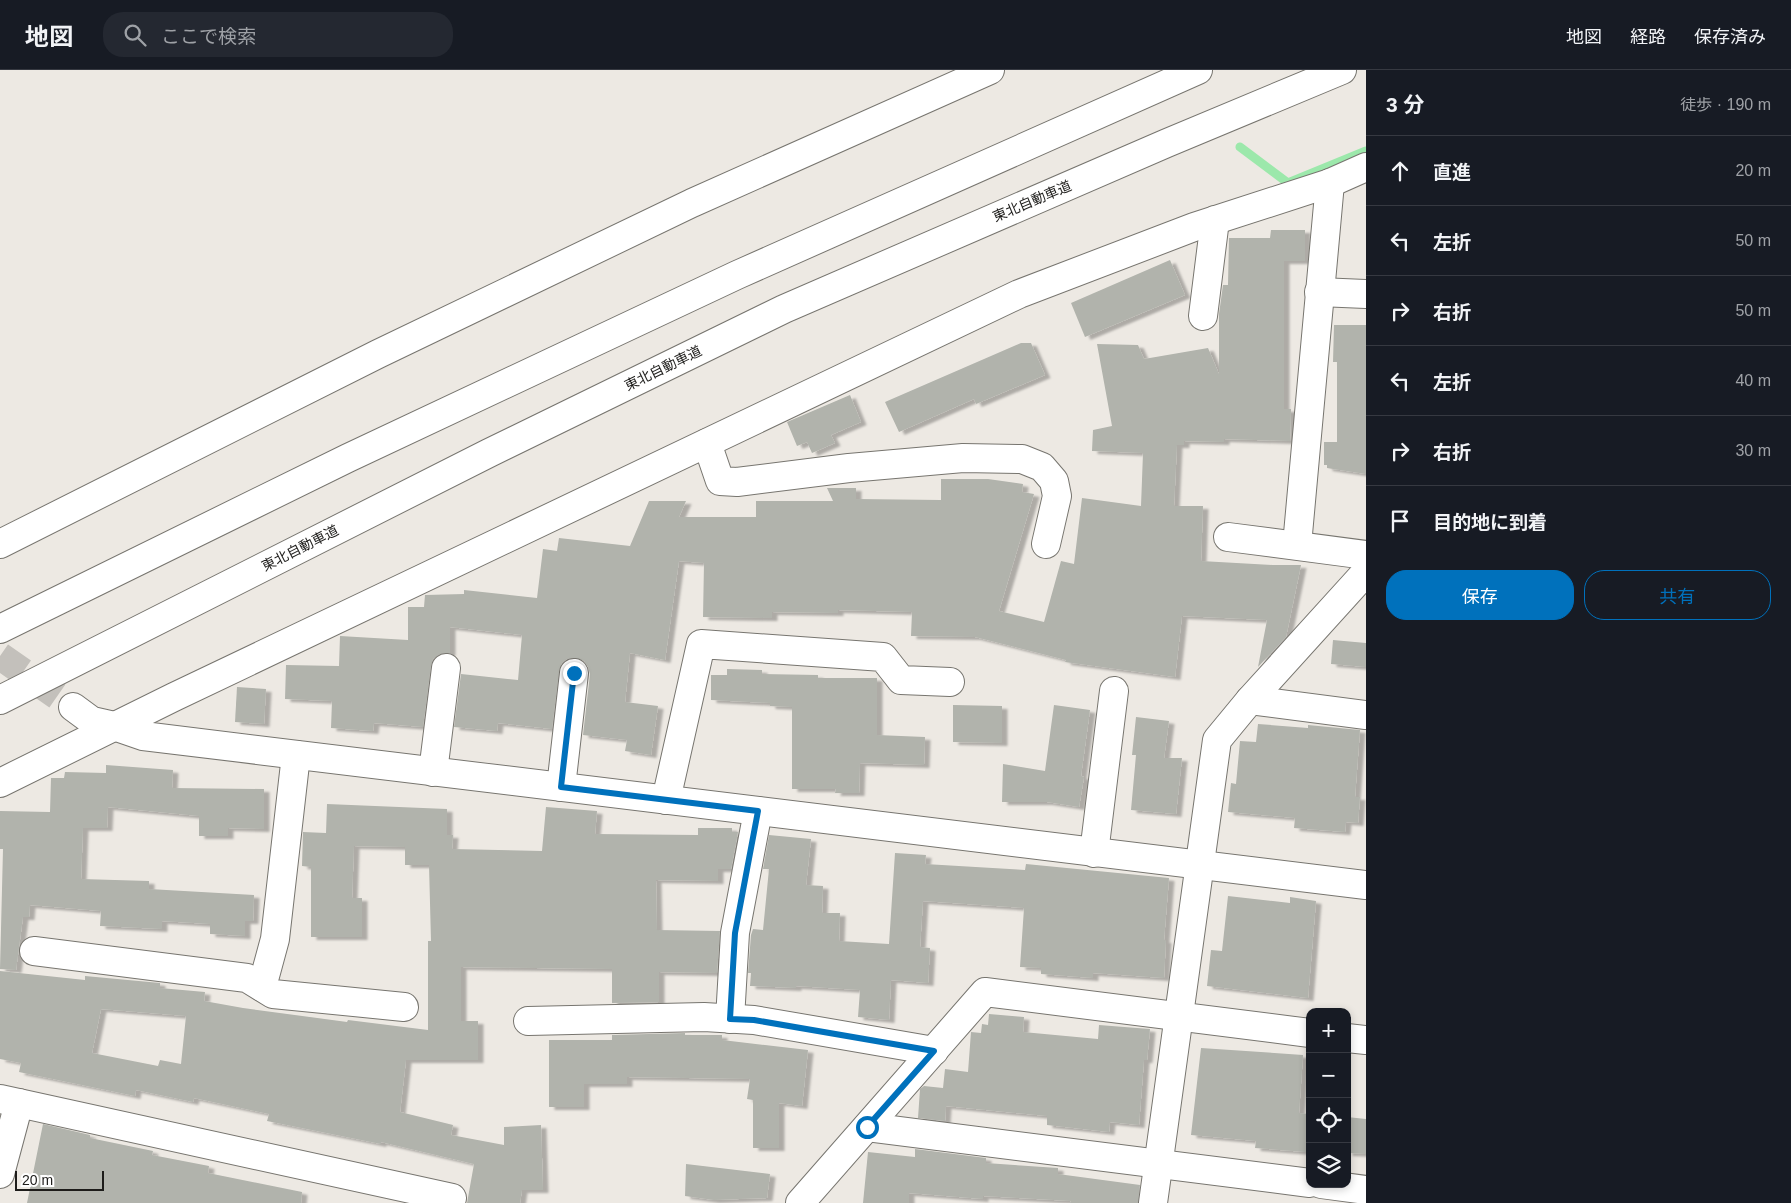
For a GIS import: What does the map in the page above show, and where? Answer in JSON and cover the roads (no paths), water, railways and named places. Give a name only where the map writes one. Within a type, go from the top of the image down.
[{"type":"main road","points":[[0,544],[378,354],[692,203],[990,70]]},
{"type":"main road","points":[[0,629],[348,458],[737,275],[1198,70]]},
{"type":"main road","name":"東北自動車道","points":[[0,700],[489,453],[784,309],[1158,147],[1342,70]]},
{"type":"main road","points":[[0,783],[114,726],[1019,294],[1215,220],[1330,183],[1366,167]]},
{"type":"main road","points":[[1297,545],[1330,183]]},
{"type":"main road","points":[[1202,316],[1215,220]]},
{"type":"main road","points":[[1319,292],[1366,294]]},
{"type":"main road","points":[[707,443],[720,481],[737,482],[849,468],[963,458],[1022,459],[1042,467],[1054,481],[1057,496],[1046,544]]},
{"type":"main road","points":[[1154,1203],[1217,740],[1364,556],[1297,545],[1228,537]]},
{"type":"main road","points":[[666,800],[701,644],[883,657],[901,680],[950,682]]},
{"type":"main road","points":[[433,772],[446,668]]},
{"type":"main road","points":[[561,787],[574,673]]},
{"type":"main road","points":[[1094,853],[1114,691]]},
{"type":"main road","points":[[1250,700],[1366,715]]},
{"type":"main road","points":[[73,707],[92,721],[143,736],[1366,885]]},
{"type":"main road","points":[[262,987],[275,939],[296,755]]},
{"type":"main road","points":[[730,1019],[735,933],[758,811]]},
{"type":"main road","points":[[34,951],[247,978],[273,994],[404,1007]]},
{"type":"main road","points":[[800,1203],[985,992],[1306,1032]]},
{"type":"main road","points":[[528,1021],[704,1017],[754,1020],[934,1051]]},
{"type":"main road","points":[[1351,1038],[1366,1040]]},
{"type":"main road","points":[[0,1174],[9,1101],[376,1193],[452,1198]]},
{"type":"main road","points":[[867,1127],[1306,1182]]},
{"type":"main road","points":[[1351,1188],[1366,1190]]},
{"type":"waterway","points":[[1240,147],[1288,183],[1366,151]]},
{"type":"tunnel","points":[[0,656],[73,707]]}]
